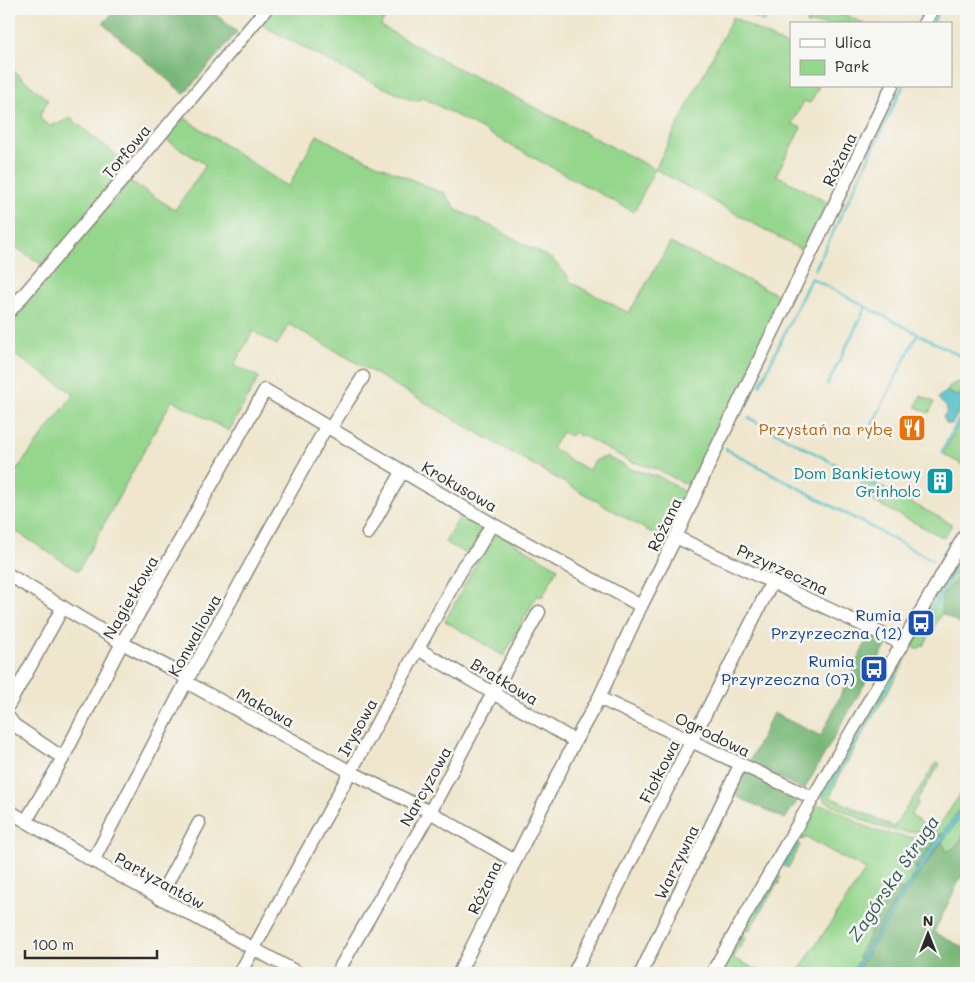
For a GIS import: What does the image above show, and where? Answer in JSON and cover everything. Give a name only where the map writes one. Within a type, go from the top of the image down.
[{"type":"street","name":"Torfowa","points":[[9,312],[266,9]]},
{"type":"street","points":[[925,22],[932,9]]},
{"type":"street","name":"Różana","points":[[459,973],[575,741],[599,698],[715,451],[891,88]]},
{"type":"street","name":"Konwaliowa","points":[[93,861],[186,682],[328,428],[363,377]]},
{"type":"street","name":"Krokusowa","points":[[265,390],[492,524],[641,606]]},
{"type":"street","name":"Nagietkowa","points":[[26,821],[63,758],[122,643],[265,390]]},
{"type":"street","points":[[368,533],[402,472]]},
{"type":"street","name":"Irysowa","points":[[240,973],[464,565],[477,550],[492,524]]},
{"type":"street","points":[[712,973],[966,533]]},
{"type":"street","name":"Przyrzeczna","points":[[676,537],[902,644]]},
{"type":"street","name":"Makowa","points":[[9,575],[122,643],[183,675],[186,682],[351,772],[430,812],[515,861]]},
{"type":"street","name":"Fiołkowa","points":[[574,973],[772,582]]},
{"type":"street","points":[[9,704],[63,607]]},
{"type":"street","name":"Narcyzowa","points":[[337,973],[430,812],[493,693],[539,612]]},
{"type":"street","name":"Bratkowa","points":[[418,649],[575,741]]},
{"type":"street","name":"Ogrodowa","points":[[599,698],[813,798]]},
{"type":"street","points":[[9,718],[14,725],[63,758]]},
{"type":"street","name":"Warzywna","points":[[641,973],[740,765]]},
{"type":"street","name":"Partyzantów","points":[[9,811],[159,898],[298,973]]},
{"type":"street","points":[[159,898],[199,823]]},
{"type":"green space","points":[[116,9],[209,9],[237,32],[184,94],[103,24]]},
{"type":"green space","points":[[274,9],[379,9],[384,19],[381,26],[442,60],[655,169],[634,212],[424,98],[414,101],[353,74],[260,24]]},
{"type":"green space","points":[[739,9],[771,9],[764,22]]},
{"type":"green space","points":[[814,9],[833,9],[861,22],[807,22]]},
{"type":"green space","points":[[733,17],[790,47],[790,88],[818,88],[810,103],[804,101],[792,123],[801,128],[776,175],[827,202],[805,252],[655,169]]},
{"type":"green space","points":[[9,67],[48,100],[40,115],[42,121],[50,126],[70,118],[124,161],[123,171],[44,266],[9,243]]},
{"type":"green space","points":[[183,117],[288,187],[317,135],[343,149],[445,193],[457,210],[497,229],[553,260],[567,275],[570,282],[629,313],[670,243],[785,298],[697,479],[689,484],[683,483],[657,469],[629,461],[574,432],[571,436],[562,432],[552,448],[564,455],[564,457],[589,470],[594,462],[607,457],[634,470],[660,477],[683,491],[686,502],[669,538],[664,540],[289,324],[277,345],[253,331],[234,365],[259,377],[229,431],[172,400],[78,571],[9,527],[9,480],[74,394],[9,351],[9,324],[130,181],[175,210],[206,165],[165,139]]},
{"type":"green space","points":[[966,381],[966,399],[961,395],[956,396],[947,392],[952,385]]},
{"type":"green space","points":[[921,396],[934,402],[929,413],[916,407]]},
{"type":"green space","points":[[961,420],[966,423],[965,466],[943,454]]},
{"type":"green space","points":[[864,478],[952,524],[944,538],[857,493]]},
{"type":"green space","points":[[462,513],[485,526],[468,555],[445,542]]},
{"type":"green space","points":[[494,531],[558,568],[542,597],[537,595],[504,656],[445,621]]},
{"type":"green space","points":[[966,543],[964,571],[945,591],[943,611],[924,645],[917,649],[910,645],[923,621],[921,620]]},
{"type":"green space","points":[[963,575],[966,577],[966,627],[941,613],[943,611],[941,600],[943,595]]},
{"type":"green space","points":[[870,634],[888,643],[804,790],[749,763],[773,713],[821,736]]},
{"type":"green space","points":[[906,649],[909,652],[903,665],[840,774],[830,797],[894,827],[937,762],[940,764],[917,800],[918,804],[911,815],[923,824],[922,826],[926,829],[914,832],[888,829],[860,819],[825,801],[821,793]]},
{"type":"green space","points":[[745,770],[800,797],[785,819],[734,795]]},
{"type":"green space","points":[[966,786],[966,801],[942,834],[937,836],[931,843],[928,851],[851,973],[797,973],[866,870],[805,837],[803,840],[797,837],[813,806],[820,805],[834,809],[879,832],[920,838],[925,837],[938,827]]},
{"type":"green space","points":[[966,810],[966,823],[961,840],[947,852],[942,842]]},
{"type":"green space","points":[[966,822],[966,867],[934,932],[966,949],[966,973],[855,973],[900,901],[942,842],[947,852],[955,847],[963,837]]},
{"type":"green space","points":[[942,834],[916,869],[915,855],[920,847],[927,850],[938,835]]},
{"type":"green space","points":[[795,842],[800,845],[788,868],[780,864]]},
{"type":"green space","points":[[775,873],[781,877],[778,882],[780,883],[776,886],[748,932],[744,928]]},
{"type":"green space","points":[[891,888],[903,889],[860,959],[858,957],[870,934],[871,924]]},
{"type":"green space","points":[[742,935],[746,937],[733,958],[764,973],[719,973]]},
{"type":"water","points":[[947,392],[956,396],[961,395],[966,399],[952,424],[947,424],[943,416],[946,414],[947,408],[938,399]]},
{"type":"water","points":[[966,801],[964,813],[935,850],[900,901],[855,973],[851,973],[926,855]]},
{"type":"waterway","points":[[933,22],[940,9]]},
{"type":"waterway","points":[[815,270],[902,88]]},
{"type":"waterway","points":[[760,385],[811,278],[966,359]]},
{"type":"waterway","points":[[827,385],[866,307]]},
{"type":"waterway","points":[[872,425],[917,335]]},
{"type":"waterway","points":[[941,453],[966,406]]},
{"type":"waterway","points":[[749,418],[891,494]]},
{"type":"waterway","points":[[726,449],[932,560]]},
{"type":"waterway","points":[[939,563],[957,533]]},
{"type":"waterway","points":[[911,645],[966,551]]},
{"type":"waterway","points":[[953,573],[966,580]]},
{"type":"waterway","points":[[825,795],[906,654]]},
{"type":"waterway","points":[[800,837],[812,818]]},
{"type":"waterway","points":[[784,866],[797,844]]},
{"type":"waterway","points":[[757,912],[778,877]]},
{"type":"place","name":"Przystań na rybę","points":[[912,428]]},
{"type":"place","name":"Dom Bankietowy Grinholc","points":[[940,481]]},
{"type":"place","name":"Rumia Przyrzeczna (12)","points":[[921,623]]},
{"type":"place","name":"Rumia Przyrzeczna (07)","points":[[874,669]]},
{"type":"water label","name":"Zagórska Struga","points":[[893,878]]}]
